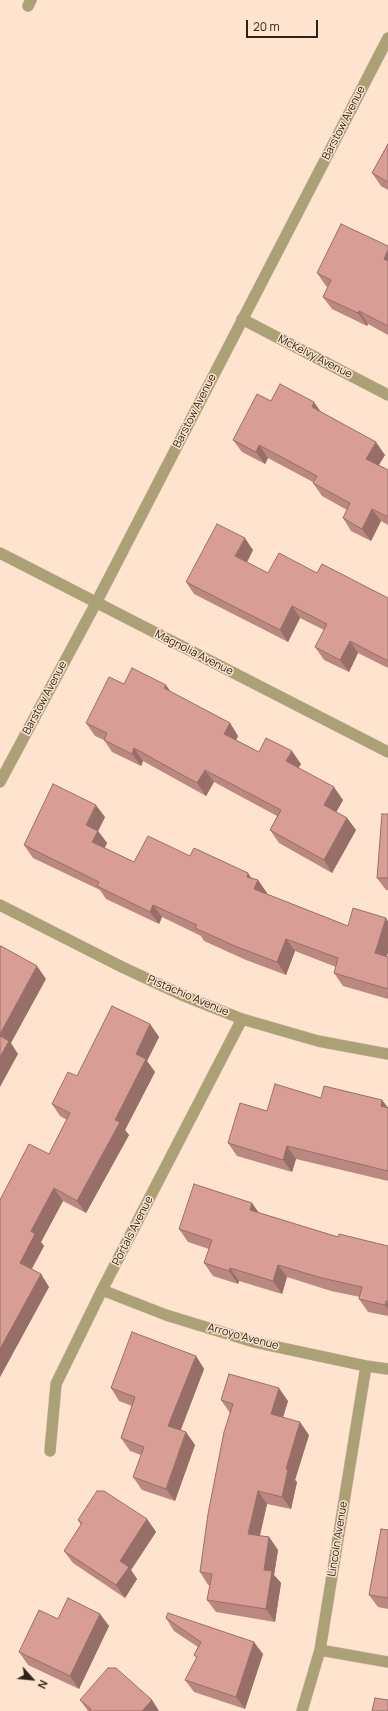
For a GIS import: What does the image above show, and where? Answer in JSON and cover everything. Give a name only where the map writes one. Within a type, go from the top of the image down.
[{"type":"street","name":"Barstow Avenue","points":[[0,782],[96,603],[242,319],[385,52],[388,38]]},
{"type":"street","name":"McKelvy Avenue","points":[[242,319],[388,395]]},
{"type":"street","name":"Magnolia Avenue","points":[[0,553],[388,752]]},
{"type":"street","name":"Pistachio Avenue","points":[[0,905],[122,967],[184,996],[242,1020],[318,1041],[388,1054]]},
{"type":"street","name":"Portals Avenue","points":[[50,1450],[56,1384],[102,1290],[242,1020]]},
{"type":"street","name":"Arroyo Avenue","points":[[102,1290],[166,1315],[254,1342],[366,1366],[388,1369]]},
{"type":"street","name":"Lincoln Avenue","points":[[302,1711],[320,1650],[366,1366]]},
{"type":"street","points":[[320,1650],[388,1662]]},
{"type":"building","points":[[388,144],[388,182],[372,173]]},
{"type":"building","points":[[341,224],[388,246],[384,259],[388,261],[388,326],[359,311],[358,313],[323,297],[331,280],[317,273]]},
{"type":"building","points":[[280,384],[314,402],[312,407],[376,442],[366,459],[388,470],[388,517],[372,509],[362,529],[343,518],[350,503],[313,483],[317,476],[259,445],[256,452],[233,440],[257,394],[271,401]]},
{"type":"building","points":[[217,524],[245,538],[235,556],[268,573],[279,553],[317,573],[322,564],[388,598],[388,661],[350,641],[340,660],[315,647],[327,624],[292,606],[280,630],[186,582]]},
{"type":"building","points":[[132,668],[166,685],[164,688],[230,723],[224,734],[259,752],[266,738],[292,751],[286,761],[334,787],[324,805],[347,818],[324,860],[270,830],[281,810],[205,770],[197,783],[134,748],[132,754],[104,740],[107,733],[86,723],[109,677],[124,684]]},
{"type":"building","points":[[53,784],[96,805],[86,825],[98,831],[92,842],[134,862],[148,836],[190,856],[194,848],[248,873],[247,877],[258,880],[254,889],[348,926],[353,908],[386,918],[375,953],[388,957],[388,989],[334,973],[338,958],[286,939],[277,962],[237,947],[195,928],[197,925],[153,905],[150,912],[97,886],[99,882],[24,845]]},
{"type":"building","points":[[382,814],[388,814],[388,878],[377,878]]},
{"type":"building","points":[[1,946],[37,966],[0,1034],[0,947]]},
{"type":"building","points":[[112,1006],[150,1024],[136,1054],[146,1059],[115,1120],[120,1122],[77,1201],[54,1188],[31,1231],[35,1234],[20,1263],[41,1274],[0,1349],[0,1200],[29,1144],[49,1154],[70,1113],[52,1104],[68,1072],[77,1076]]},
{"type":"building","points":[[0,1036],[9,1041],[0,1057]]},
{"type":"building","points":[[275,1084],[321,1098],[324,1086],[382,1100],[381,1106],[388,1108],[388,1171],[287,1146],[283,1160],[228,1143],[240,1103],[267,1111]]},
{"type":"building","points":[[194,1184],[252,1203],[250,1210],[338,1237],[339,1234],[388,1246],[388,1301],[386,1301],[385,1305],[359,1299],[362,1287],[322,1278],[278,1265],[273,1281],[230,1268],[229,1271],[204,1263],[212,1240],[179,1229]]},
{"type":"building","points":[[132,1332],[196,1356],[168,1426],[186,1432],[166,1489],[133,1477],[144,1447],[121,1438],[135,1397],[111,1388]]},
{"type":"building","points":[[229,1374],[279,1388],[271,1414],[300,1422],[286,1469],[288,1469],[282,1497],[258,1491],[248,1534],[269,1537],[264,1570],[272,1571],[266,1609],[207,1600],[212,1574],[200,1572],[208,1514],[224,1432],[233,1404],[221,1400]]},
{"type":"building","points":[[97,1491],[104,1491],[147,1519],[120,1561],[129,1567],[116,1585],[64,1551],[82,1523],[78,1520]]},
{"type":"building","points":[[381,1529],[388,1530],[388,1598],[369,1595]]},
{"type":"building","points":[[68,1598],[100,1614],[70,1676],[19,1652],[39,1610],[58,1619]]},
{"type":"building","points":[[168,1613],[254,1642],[236,1697],[185,1680],[197,1657],[194,1655],[201,1642],[166,1618]]},
{"type":"building","points":[[108,1668],[116,1668],[152,1700],[142,1711],[89,1711],[91,1709],[80,1700]]},
{"type":"building","points":[[375,1698],[388,1700],[388,1711],[372,1711]]}]
